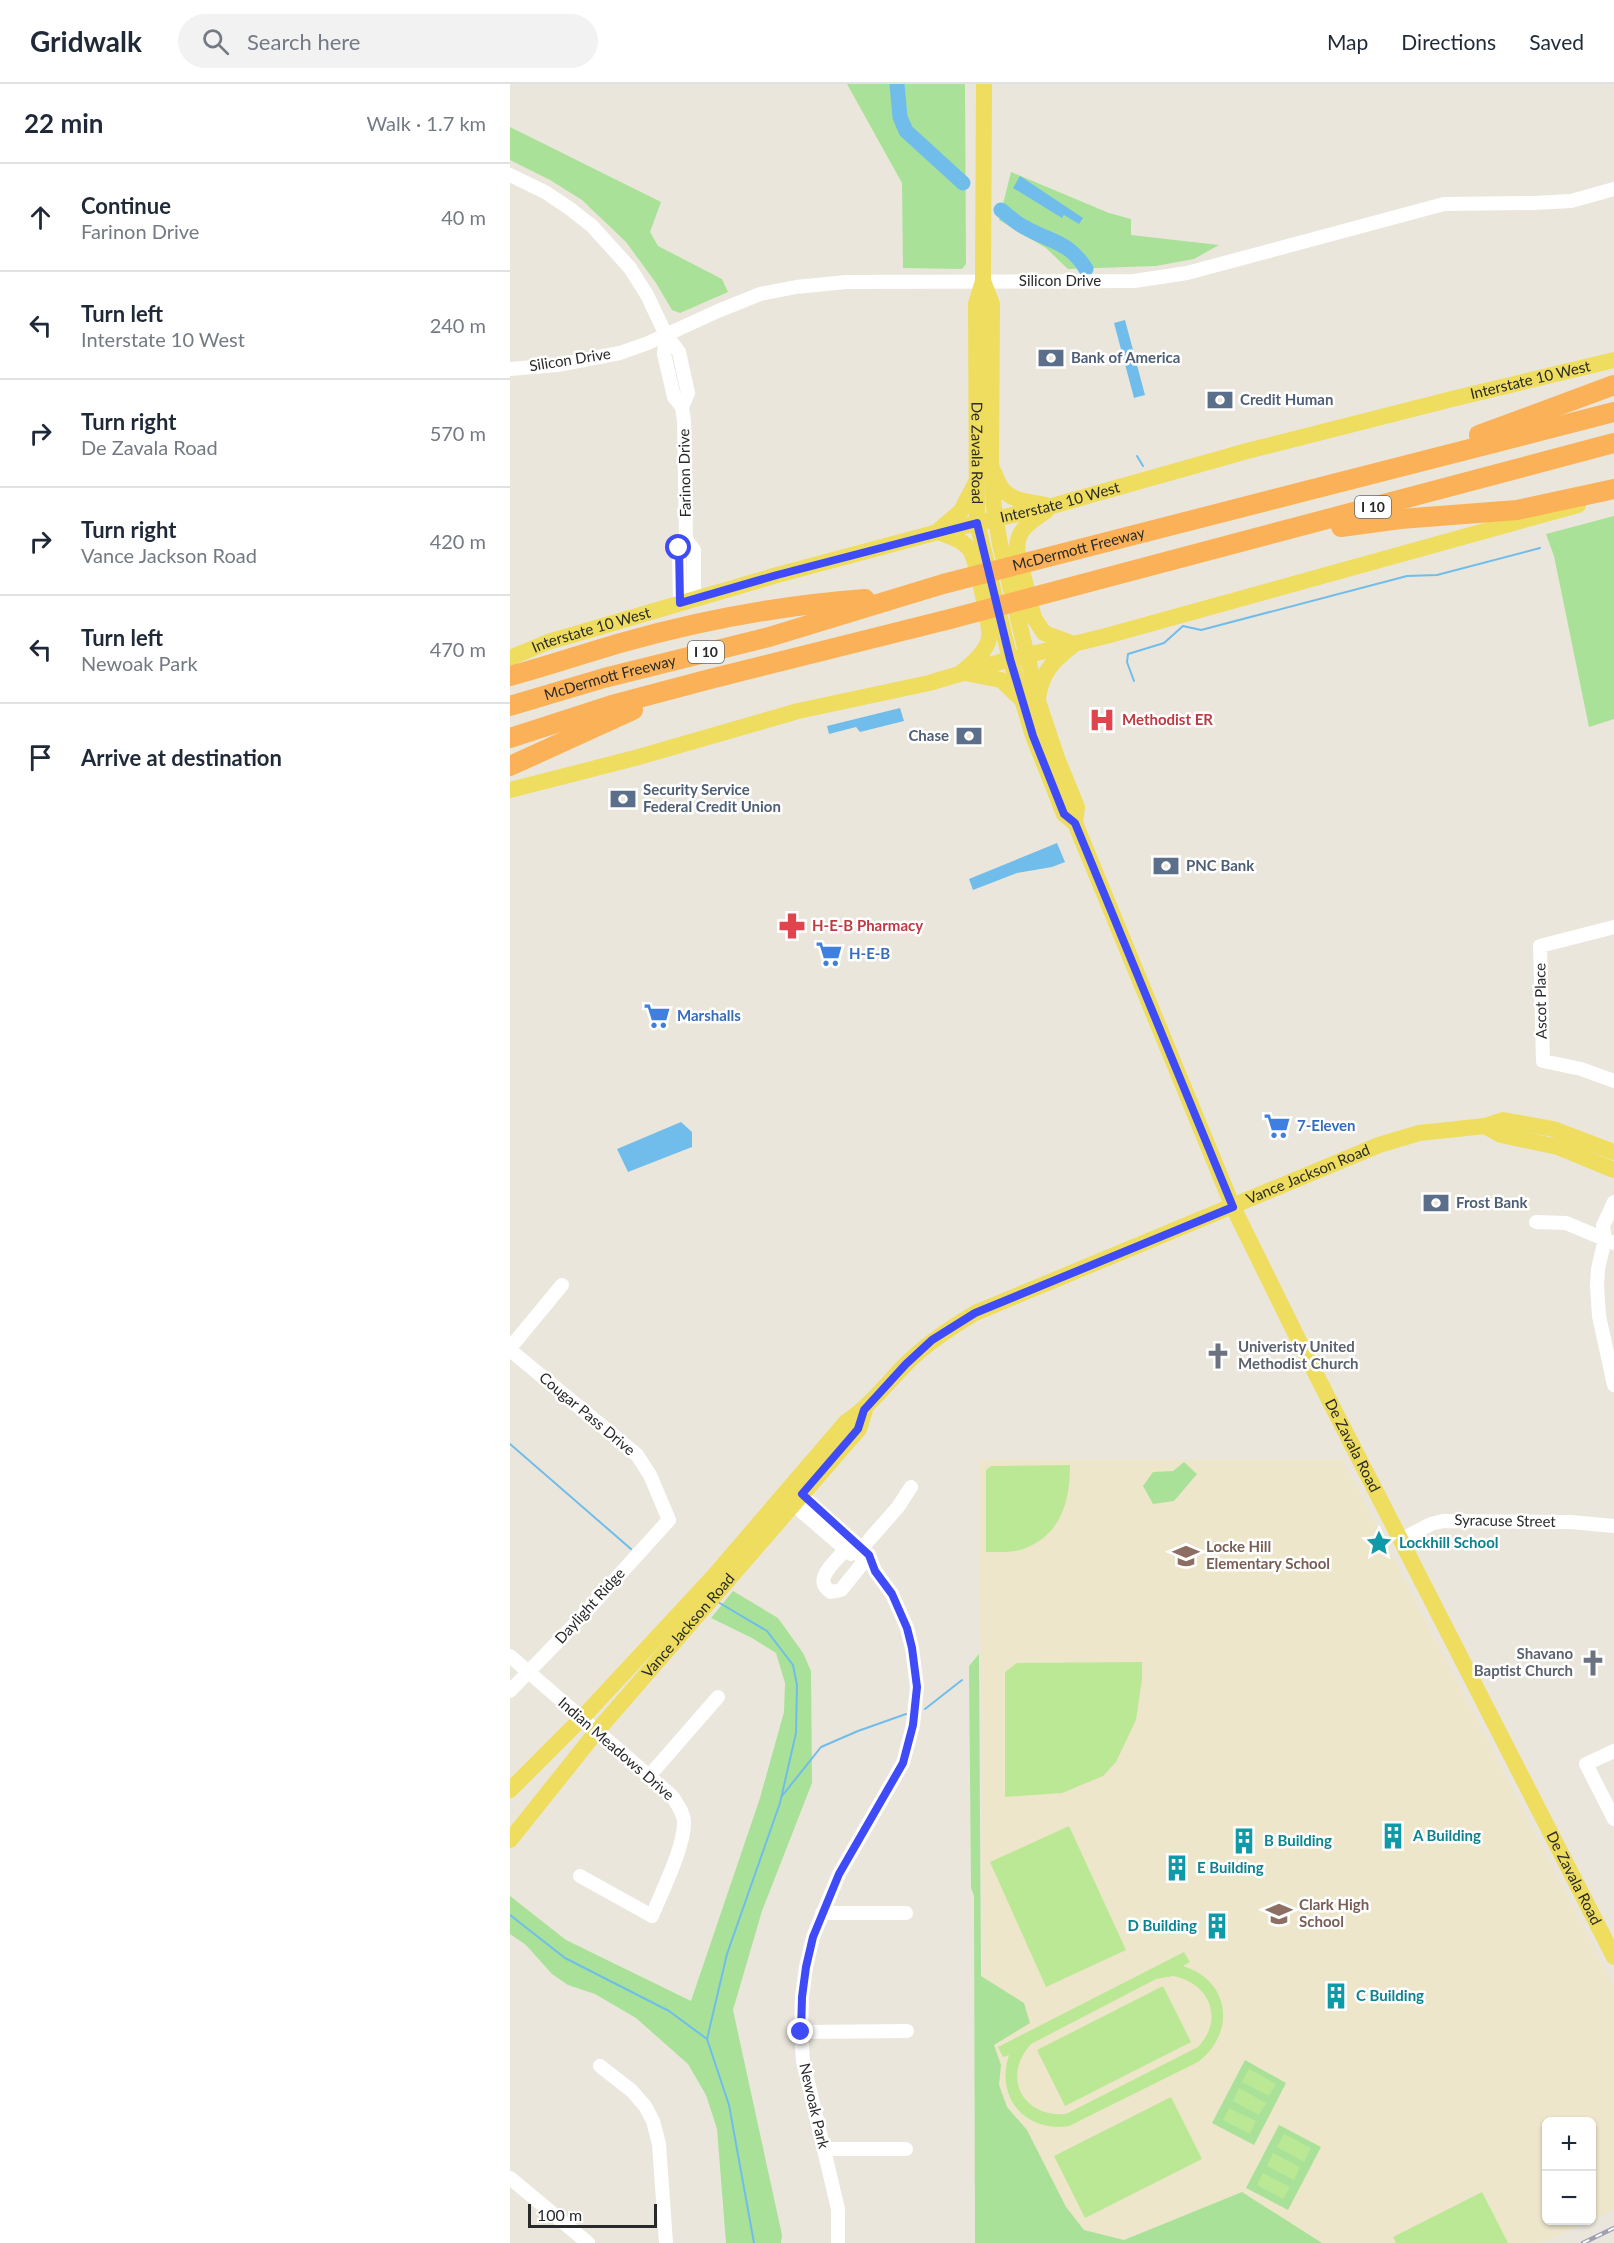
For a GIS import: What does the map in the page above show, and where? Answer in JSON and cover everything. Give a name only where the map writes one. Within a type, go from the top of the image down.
[{"type":"highway","points":[[1324,485],[1466,439],[1614,386]]},
{"type":"highway","name":"McDermott Freeway","points":[[510,706],[604,678],[769,637],[943,584],[1614,412]]},
{"type":"highway","name":"McDermott Freeway","points":[[510,738],[612,705],[950,619],[1614,443]]},
{"type":"highway","points":[[1132,570],[1266,546],[1352,525],[1517,510],[1614,491]]},
{"type":"highway","points":[[510,676],[624,642],[756,611],[813,603],[901,596]]},
{"type":"highway","points":[[510,766],[617,717],[710,679]]},
{"type":"main road","name":"De Zavala Road","points":[[984,84],[983,281],[976,304],[977,523],[1010,659],[1057,758],[1077,807],[1075,823],[1233,1207],[1400,1540],[1614,1957]]},
{"type":"main road","name":"De Zavala Road","points":[[983,281],[992,304],[991,460],[995,519],[1027,656],[1030,701]]},
{"type":"main road","name":"Interstate 10 West","points":[[510,658],[548,642],[687,601],[938,532],[1052,506],[1246,452],[1614,360]]},
{"type":"main road","points":[[991,460],[998,485],[1007,495],[1018,500],[1052,506]]},
{"type":"main road","points":[[938,532],[962,511],[977,481]]},
{"type":"main road","points":[[510,790],[635,758],[798,711],[929,682],[1010,659],[1075,644],[1566,509],[1614,491]]},
{"type":"main road","points":[[1052,506],[1023,528],[1017,539],[1017,550],[1034,618],[1049,636],[1075,644]]},
{"type":"main road","points":[[938,532],[954,537],[971,551],[989,625],[989,639],[984,650],[960,673]]},
{"type":"main road","points":[[960,673],[1001,680],[1030,701],[1053,662],[1075,644]]},
{"type":"main road","name":"Vance Jackson Road","points":[[510,1790],[582,1718],[713,1577],[858,1429],[864,1410],[920,1351],[947,1329],[975,1313],[1392,1140],[1434,1130],[1485,1126],[1503,1120],[1534,1124],[1575,1136],[1614,1152]]},
{"type":"main road","name":"Vance Jackson Road","points":[[1485,1126],[1501,1135],[1558,1147],[1614,1170]]},
{"type":"main road","name":"Vance Jackson Road","points":[[510,1840],[792,1495]]},
{"type":"street","name":"Farinon Drive","points":[[510,175],[545,192],[569,208],[612,246],[630,268],[647,295],[666,335],[679,352],[688,393],[682,407],[686,538],[694,550],[687,601]]},
{"type":"street","name":"Silicon Drive","points":[[510,369],[589,360],[620,353],[760,294],[796,287],[846,282],[1134,281],[1167,277],[1444,204],[1571,201],[1614,189]]},
{"type":"street","name":"Ascot Place","points":[[1614,927],[1540,946],[1543,1061],[1581,1069],[1614,1081]]},
{"type":"street","points":[[1611,1237],[1603,1226],[1613,1208]]},
{"type":"street","points":[[1536,1222],[1566,1223],[1611,1237]]},
{"type":"street","points":[[1611,1237],[1598,1269],[1598,1302],[1614,1385]]},
{"type":"street","points":[[510,1349],[562,1285]]},
{"type":"street","name":"Cougar Pass Drive","points":[[510,1349],[637,1455],[650,1475],[669,1520]]},
{"type":"street","points":[[862,1548],[845,1550],[825,1575],[823,1583],[826,1589],[831,1592],[841,1590],[862,1564],[862,1548],[898,1507],[911,1487]]},
{"type":"street","name":"Newoak Park","points":[[792,1495],[869,1555],[875,1571],[892,1594],[907,1628],[917,1687],[913,1725],[903,1763],[839,1874],[813,1937],[806,1967],[801,2032],[808,2088],[838,2209],[838,2243]]},
{"type":"street","name":"Newoak Park","points":[[792,1495],[845,1550],[875,1571]]},
{"type":"street","name":"Daylight Ridge","points":[[510,1691],[572,1628],[669,1520]]},
{"type":"street","name":"Syracuse Street","points":[[1400,1540],[1431,1524],[1443,1521],[1571,1522],[1614,1526]]},
{"type":"street","name":"Indian Meadows Drive","points":[[510,1656],[672,1796],[684,1820],[682,1837],[652,1916],[580,1876]]},
{"type":"street","points":[[649,1776],[718,1697]]},
{"type":"street","points":[[1614,1751],[1586,1764],[1614,1819]]},
{"type":"street","points":[[822,1913],[906,1913]]},
{"type":"street","points":[[801,2032],[907,2031]]},
{"type":"street","points":[[600,2066],[632,2091],[645,2106],[653,2121],[659,2145],[666,2243]]},
{"type":"street","points":[[824,2149],[906,2149]]},
{"type":"street","points":[[510,2178],[588,2243]]},
{"type":"shaded area","name":"Clark High School","points":[[979,1460],[1343,1460],[1614,1986],[1614,2210],[1596,2218],[1596,2117],[1542,2117],[1542,2225],[1581,2225],[1542,2243],[985,2243]]},
{"type":"green space","points":[[847,84],[965,84],[966,264],[962,269],[903,268],[902,183]]},
{"type":"green space","points":[[510,127],[661,202],[650,232],[658,246],[722,279],[728,292],[680,313],[672,310],[656,283],[626,242],[582,200],[550,180],[510,160]]},
{"type":"green space","points":[[1011,172],[1109,213],[1131,219],[1131,235],[1219,245],[1194,259],[1156,266],[1068,269],[1046,248],[999,220]]},
{"type":"green space","points":[[1614,516],[1614,719],[1589,727],[1554,556],[1546,534]]},
{"type":"green space","points":[[1184,1462],[1197,1474],[1174,1501],[1153,1504],[1143,1486],[1153,1472],[1173,1471]]},
{"type":"green space","points":[[1070,1465],[1068,1492],[1061,1516],[1055,1526],[1036,1543],[1023,1549],[986,1552],[986,1470],[991,1466]]},
{"type":"green space","points":[[733,1591],[778,1618],[803,1653],[811,1671],[812,1783],[762,1911],[733,2010],[782,2235],[781,2243],[726,2243],[717,2129],[706,2095],[688,2064],[636,2018],[595,1994],[568,1985],[552,1974],[526,1945],[510,1934],[510,1896],[566,1940],[691,2001],[760,1798],[784,1712],[785,1683],[776,1653],[752,1638],[711,1618]]},
{"type":"green space","points":[[979,1654],[981,1976],[1024,2003],[1030,2023],[994,2045],[1001,2065],[999,2085],[1007,2107],[1027,2130],[1066,2207],[1084,2230],[1124,2240],[1242,2192],[1322,2243],[975,2243],[974,1896],[971,1888],[969,1666]]},
{"type":"green space","points":[[1142,1662],[1136,1720],[1116,1762],[1103,1776],[1062,1793],[1005,1797],[1005,1672],[1017,1663]]},
{"type":"green space","points":[[1069,1826],[1126,1950],[1046,1987],[990,1862]]},
{"type":"green space","points":[[1184,1952],[1190,1962],[1183,1966],[1199,1973],[1211,1983],[1219,1995],[1223,2009],[1223,2023],[1218,2037],[1210,2050],[1198,2062],[1069,2126],[1053,2127],[1039,2124],[1027,2118],[1017,2109],[1006,2085],[1009,2055],[1003,2057],[998,2047]],"holes":[[[1173,1976],[1186,1980],[1204,1994],[1211,2014],[1211,2025],[1198,2047],[1066,2114],[1038,2109],[1021,2093],[1018,2069],[1022,2057],[1031,2044],[1156,1979]]]},
{"type":"green space","points":[[1163,1986],[1191,2042],[1065,2106],[1037,2050]]},
{"type":"green space","points":[[1245,2060],[1286,2083],[1254,2145],[1212,2123]]},
{"type":"green space","points":[[1249,2069],[1276,2084],[1269,2096],[1242,2082]]},
{"type":"green space","points":[[1239,2088],[1266,2103],[1259,2115],[1233,2101]]},
{"type":"green space","points":[[1171,2097],[1202,2159],[1085,2218],[1054,2156]]},
{"type":"green space","points":[[1229,2108],[1256,2121],[1250,2134],[1223,2120]]},
{"type":"green space","points":[[1279,2125],[1321,2147],[1288,2210],[1246,2188]]},
{"type":"green space","points":[[1284,2134],[1311,2148],[1304,2162],[1277,2147]]},
{"type":"green space","points":[[1273,2153],[1300,2167],[1294,2180],[1267,2166]]},
{"type":"green space","points":[[1263,2173],[1290,2187],[1283,2199],[1257,2185]]},
{"type":"green space","points":[[1482,2192],[1508,2243],[1396,2243],[1393,2237]]},
{"type":"water","points":[[1020,176],[1083,218],[1079,224],[1064,215],[1062,218],[1013,188]]},
{"type":"water","points":[[1125,320],[1145,395],[1134,398],[1114,323]]},
{"type":"water","points":[[900,708],[904,721],[860,732],[856,727],[829,734],[827,726]]},
{"type":"water","points":[[1057,843],[1065,862],[1052,867],[1017,873],[973,890],[969,879]]},
{"type":"water","points":[[681,1122],[692,1132],[692,1147],[628,1172],[617,1149]]},
{"type":"waterway","points":[[897,84],[900,117],[906,131],[963,183]]},
{"type":"waterway","points":[[1001,210],[1033,232],[1066,247],[1086,269]]},
{"type":"waterway","points":[[1137,456],[1143,466]]},
{"type":"waterway","points":[[1134,681],[1127,662],[1128,654],[1164,643],[1183,626],[1201,630],[1407,576],[1437,575],[1540,548]]},
{"type":"waterway","points":[[510,1444],[631,1549]]},
{"type":"waterway","points":[[707,2039],[727,1954],[780,1803],[796,1733],[797,1685],[793,1665],[767,1631],[718,1602]]},
{"type":"waterway","points":[[925,1709],[962,1680]]},
{"type":"waterway","points":[[782,1796],[821,1747],[906,1714]]},
{"type":"waterway","points":[[510,1915],[565,1958],[669,2011],[707,2039],[729,2105],[754,2243]]},
{"type":"railway","points":[[1583,2243],[1614,2228]]},
{"type":"place","name":"Bank of America","points":[[1051,358]]},
{"type":"place","name":"Credit Human","points":[[1220,400]]},
{"type":"place","name":"Methodist ER","points":[[1102,720]]},
{"type":"place","name":"Chase","points":[[969,736]]},
{"type":"place","name":"Security Service Federal Credit Union","points":[[623,799]]},
{"type":"place","name":"PNC Bank","points":[[1166,866]]},
{"type":"place","name":"H-E-B Pharmacy","points":[[792,926]]},
{"type":"place","name":"H-E-B","points":[[829,954]]},
{"type":"place","name":"Marshalls","points":[[657,1016]]},
{"type":"place","name":"7-Eleven","points":[[1277,1126]]},
{"type":"place","name":"Frost Bank","points":[[1436,1203]]},
{"type":"place","name":"Univeristy United Methodist Church","points":[[1218,1356]]},
{"type":"place","name":"Lockhill School","points":[[1379,1543]]},
{"type":"place","name":"Locke Hill Elementary School","points":[[1186,1556]]},
{"type":"place","name":"Shavano Baptist Church","points":[[1593,1663]]},
{"type":"place","name":"A Building","points":[[1393,1836]]},
{"type":"place","name":"B Building","points":[[1244,1841]]},
{"type":"place","name":"E Building","points":[[1177,1868]]},
{"type":"place","name":"Clark High School","points":[[1279,1914]]},
{"type":"place","name":"D Building","points":[[1217,1926]]},
{"type":"place","name":"C Building","points":[[1336,1996]]},
{"type":"route","points":[[679,548],[680,603],[777,575],[977,523],[1022,700],[1048,777],[1064,814],[1075,823],[1233,1207],[1011,1297],[947,1329],[906,1364],[864,1410],[858,1429],[802,1494],[869,1555],[875,1571],[892,1594],[907,1628],[917,1687],[913,1725],[903,1763],[839,1874],[813,1937],[802,1997],[801,2032]]}]
